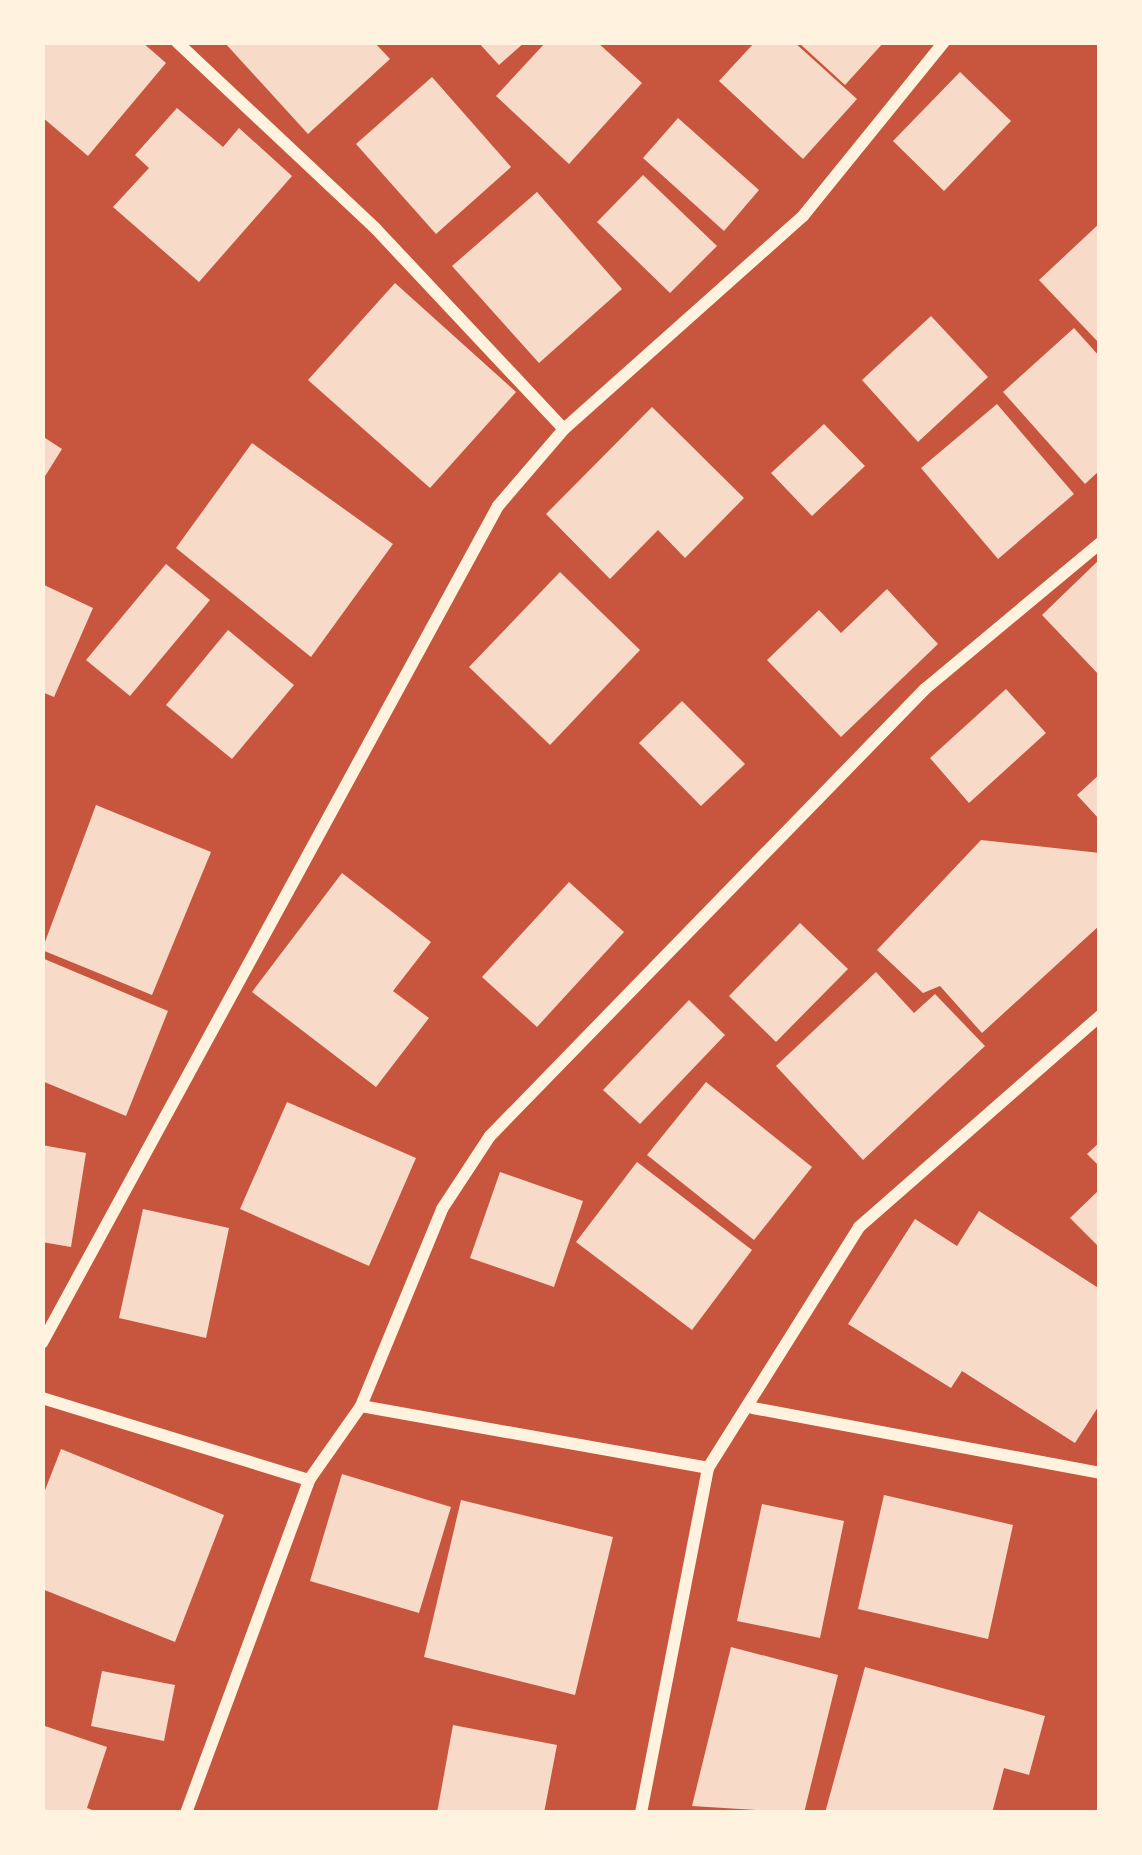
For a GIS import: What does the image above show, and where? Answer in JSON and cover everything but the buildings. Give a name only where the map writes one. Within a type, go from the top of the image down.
[{"type":"street","points":[[177,42],[376,229],[564,429]]},
{"type":"street","points":[[42,1343],[498,506],[564,429],[803,216],[944,42]]},
{"type":"street","points":[[186,1813],[309,1480],[361,1406],[442,1209],[490,1136],[925,688],[1100,543]]},
{"type":"street","points":[[641,1813],[707,1468],[753,1408],[859,1227],[1100,1016]]},
{"type":"street","points":[[42,1398],[309,1480]]},
{"type":"street","points":[[361,1406],[707,1468]]},
{"type":"street","points":[[753,1408],[1100,1473]]}]
